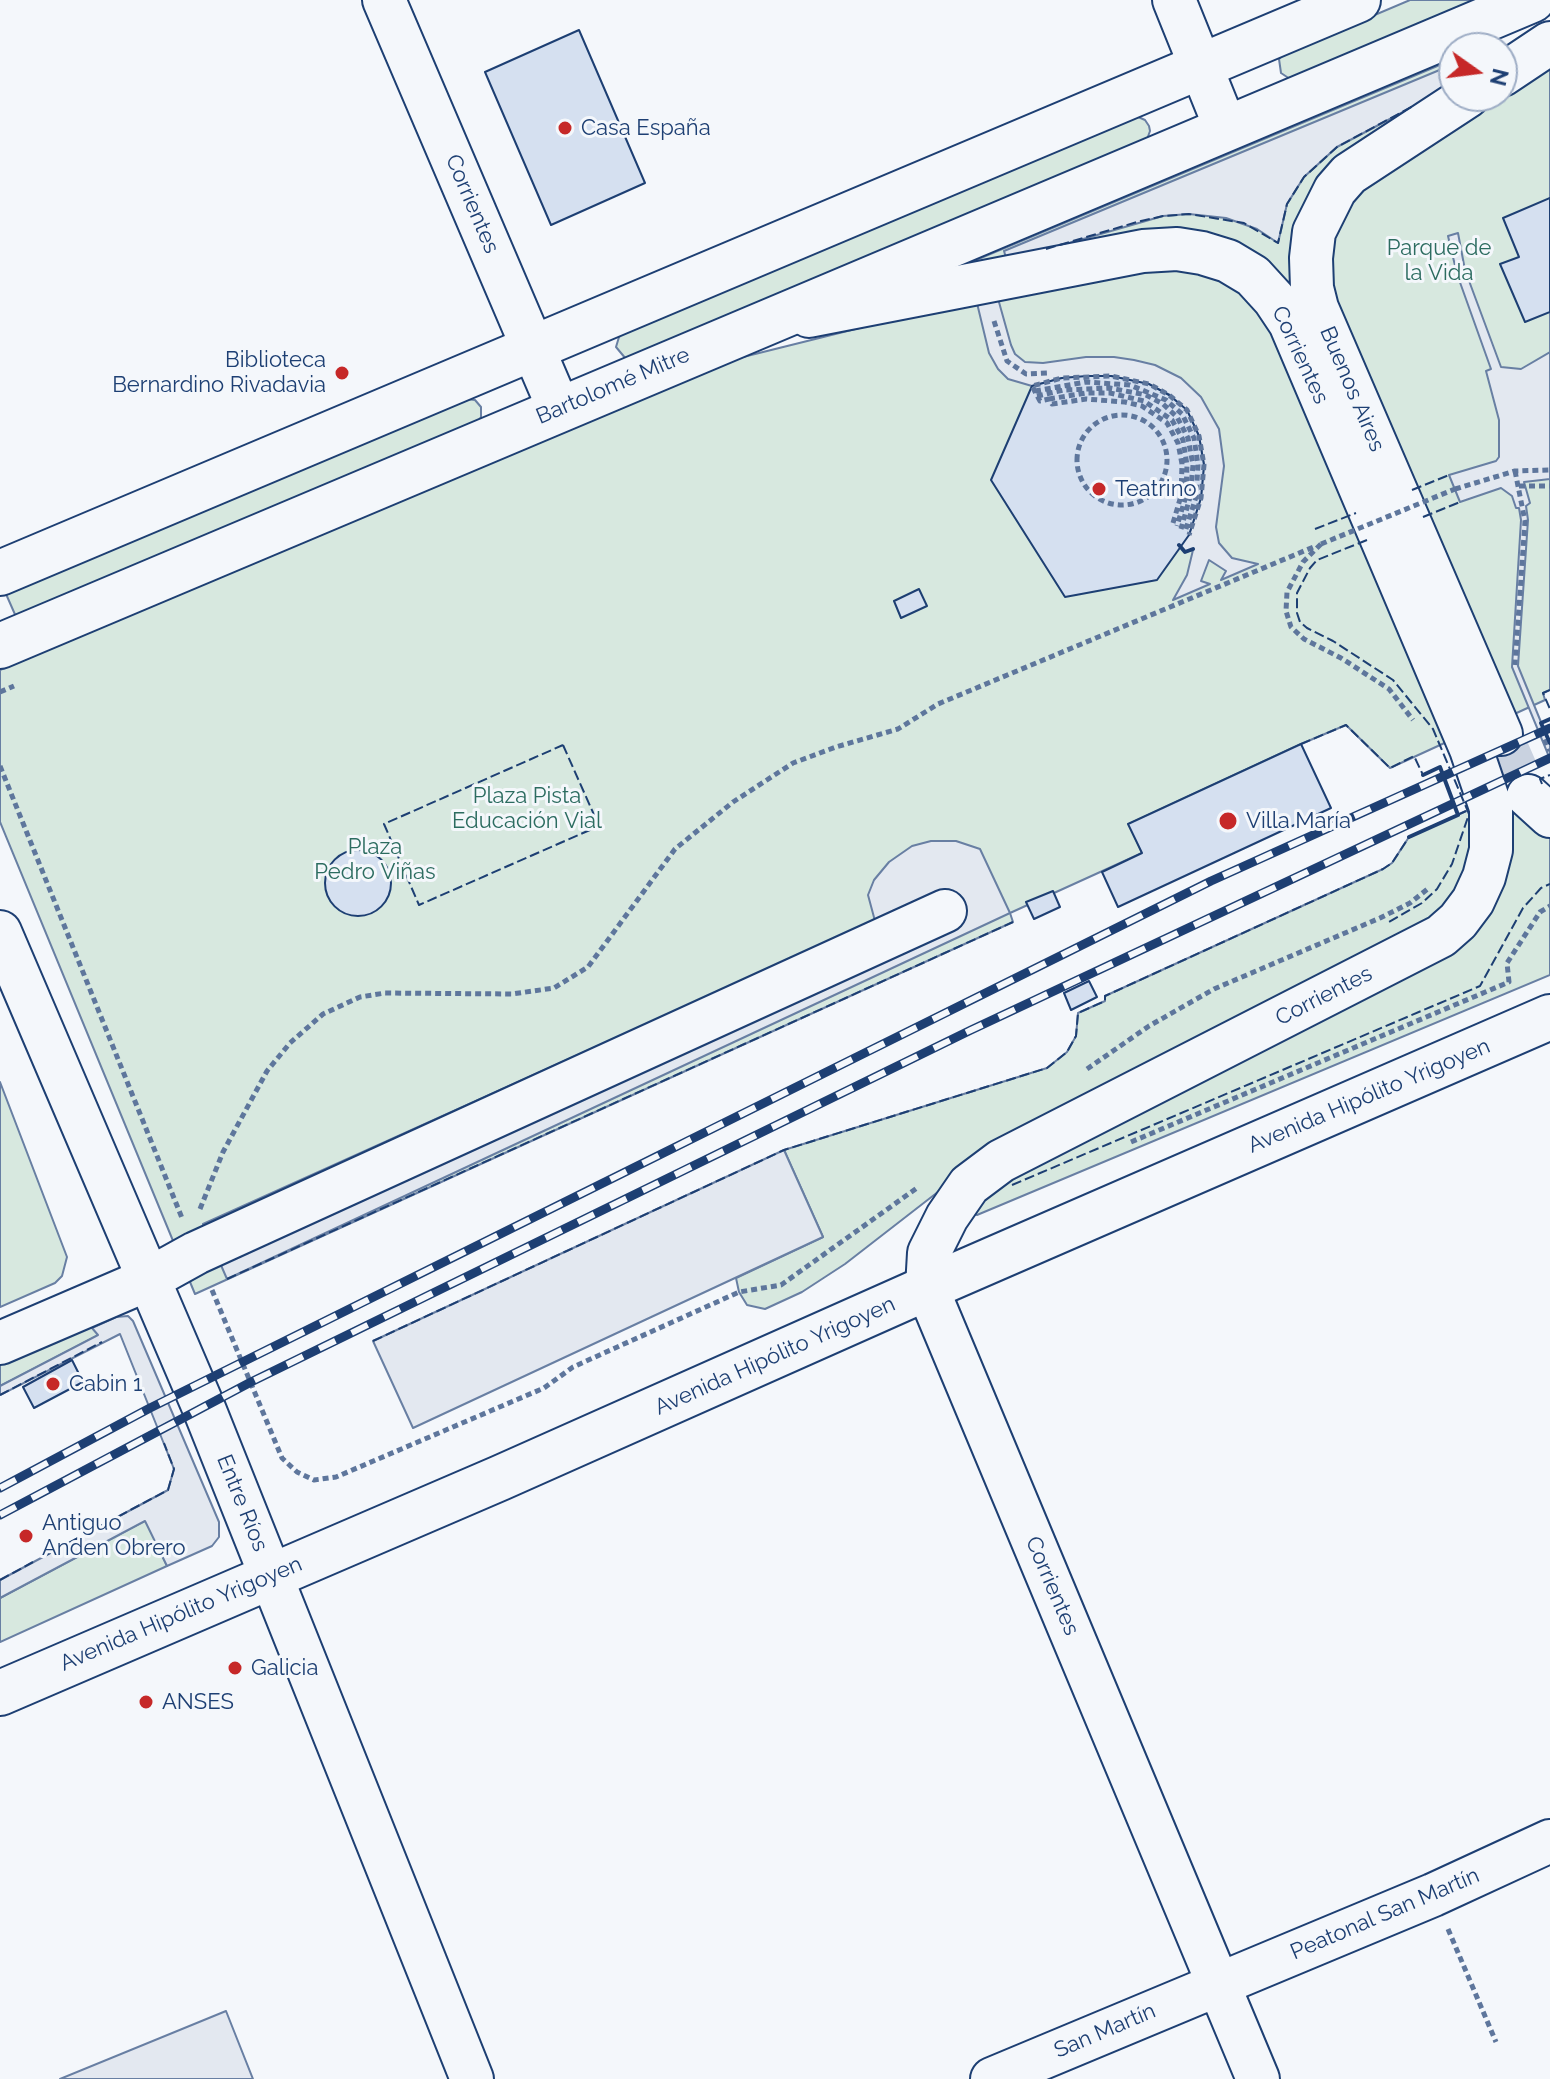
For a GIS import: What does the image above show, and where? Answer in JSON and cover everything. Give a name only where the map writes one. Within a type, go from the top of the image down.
[{"type":"main road","points":[[0,573],[1358,0]]},
{"type":"main road","name":"Bartolomé Mitre","points":[[8,666],[559,409],[1532,0]]},
{"type":"main road","name":"Avenida Hipólito Yrigoyen","points":[[0,1693],[500,1478],[1550,1017]]},
{"type":"street","name":"Corrientes","points":[[384,0],[559,409]]},
{"type":"street","points":[[1174,0],[1226,129]]},
{"type":"street","points":[[1518,64],[1550,43]]},
{"type":"street","name":"Buenos Aires","points":[[1444,112],[1349,174],[1335,190],[1314,232],[1312,288],[1317,308],[1520,729]]},
{"type":"street","name":"Corrientes","points":[[753,327],[1143,251],[1177,249],[1202,253],[1228,261],[1253,276],[1290,323],[1471,749],[1491,808],[1493,826],[1484,877],[1473,901],[1458,921],[1441,936],[1001,1161],[969,1185],[947,1217],[929,1253],[927,1288],[1258,2079]]},
{"type":"street","points":[[0,1343],[149,1279],[193,1245],[945,911]]},
{"type":"street","name":"Entre Ríos","points":[[0,932],[149,1279],[271,1575],[472,2079]]},
{"type":"street","name":"Peatonal San Martín","points":[[1218,1983],[1433,1895],[1550,1841]]},
{"type":"street","name":"San Martín","points":[[992,2079],[1218,1983]]},
{"type":"path","points":[[985,281],[1001,349],[1007,361],[1026,374],[1047,373]]},
{"type":"path","points":[[1111,376],[1149,384],[1187,410],[1199,436],[1204,465],[1201,498],[1181,529],[1182,464],[1178,443],[1167,423],[1155,413],[1125,402],[1086,399],[1052,404],[1049,399],[1040,401],[1032,386],[1062,378],[1111,376]]},
{"type":"path","points":[[1036,393],[1110,388],[1146,395],[1163,404],[1177,417],[1188,438],[1193,465],[1190,497],[1181,529]]},
{"type":"path","points":[[1129,415],[1143,421],[1155,430],[1163,443],[1167,465],[1162,479],[1149,496],[1136,503],[1122,505],[1101,500],[1090,491],[1078,472],[1077,458],[1083,437],[1100,421],[1113,416],[1129,415]]},
{"type":"path","points":[[193,1245],[223,1152],[253,1094],[290,1043],[323,1014],[360,997],[385,993],[512,994],[554,988],[588,967],[675,849],[733,802],[793,763],[898,729],[938,704],[1455,489],[1515,471],[1550,470]]},
{"type":"path","points":[[1515,471],[1525,521],[1515,666]]},
{"type":"path","points":[[1519,486],[1550,486]]},
{"type":"path","points":[[1321,544],[1303,562],[1287,592],[1286,611],[1291,627],[1304,639],[1389,689],[1416,724]]},
{"type":"path","points":[[0,692],[8,666]]},
{"type":"path","points":[[1520,729],[1550,751]]},
{"type":"path","points":[[0,766],[282,1458],[297,1472],[314,1480],[336,1477],[544,1388],[573,1367],[739,1292],[781,1285],[921,1185]]},
{"type":"path","points":[[1085,1070],[1149,1026],[1214,989],[1380,918],[1410,903],[1433,884]]},
{"type":"path","points":[[1129,1144],[1509,982],[1507,963],[1540,912],[1550,906]]},
{"type":"path","points":[[1433,1895],[1496,2042]]},
{"type":"green space","points":[[1410,0],[1481,0],[1290,79],[1281,73],[1279,59],[1285,53]]},
{"type":"green space","name":"Parque de la Vida","points":[[1550,56],[1550,690],[1543,693],[1545,700],[1510,716],[1331,298],[1330,231],[1371,172],[1463,112],[1518,112],[1518,77]]},
{"type":"green space","points":[[1438,66],[1438,102],[1367,146],[1290,295],[1266,268],[957,268]]},
{"type":"green space","points":[[1136,116],[1149,126],[1146,142],[626,359],[616,347],[623,333]]},
{"type":"green space","name":"Plaza Pedro Viñas","points":[[1177,264],[1233,281],[1265,316],[1451,740],[1390,768],[1346,725],[1301,744],[1129,824],[1142,853],[1010,913],[1013,922],[195,1294],[0,822],[0,670],[735,359],[976,299]]},
{"type":"green space","points":[[466,399],[475,400],[481,407],[481,417],[476,425],[17,619],[6,594]]},
{"type":"green space","points":[[1506,802],[1550,836],[1550,975],[977,1215],[971,1213],[983,1193],[1411,968]]},
{"type":"green space","points":[[1475,807],[1477,850],[1446,913],[983,1157],[845,1264],[802,1292],[765,1309],[747,1305],[739,1292],[736,1278],[823,1237],[784,1150],[1047,1068],[1067,1052],[1076,1036],[1078,1013],[1105,1001],[1105,996],[1383,869],[1392,863],[1409,837]]},
{"type":"green space","points":[[0,1082],[67,1257],[62,1276],[55,1283],[0,1307]]},
{"type":"green space","points":[[108,1307],[116,1317],[93,1328],[99,1335],[0,1386],[0,1362]]},
{"type":"green space","points":[[146,1520],[167,1566],[0,1642],[0,1598]]},
{"type":"shaded area","points":[[1438,71],[1438,93],[1337,147],[1304,177],[1287,204],[1278,243],[1257,229],[1226,218],[1189,214],[1163,216],[1007,261],[1004,251]]},
{"type":"shaded area","points":[[1458,233],[1465,270],[1501,367],[1521,369],[1550,352],[1550,479],[1524,482],[1530,503],[1526,506],[1528,520],[1518,666],[1550,744],[1550,759],[1512,667],[1521,520],[1519,508],[1516,508],[1512,496],[1501,488],[1460,502],[1449,475],[1496,461],[1499,457],[1499,420],[1486,371],[1491,369],[1457,274],[1448,236]]},
{"type":"shaded area","points":[[997,295],[1011,345],[1015,354],[1025,362],[1043,363],[1086,357],[1134,360],[1155,365],[1181,378],[1201,397],[1219,429],[1224,466],[1216,527],[1219,543],[1232,558],[1258,564],[1221,580],[1226,571],[1209,560],[1201,581],[1210,584],[1173,600],[1187,575],[1193,550],[1185,552],[1176,541],[1189,535],[1201,498],[1204,465],[1199,436],[1187,411],[1170,395],[1149,385],[1111,376],[1062,378],[1032,386],[1008,379],[989,353],[976,299]]},
{"type":"shaded area","points":[[931,841],[956,841],[980,849],[1010,913],[227,1279],[203,1224],[875,921],[868,895],[874,880],[889,862],[912,846]]},
{"type":"shaded area","points":[[784,1150],[823,1237],[413,1428],[373,1341]]},
{"type":"shaded area","points":[[128,1316],[133,1321],[219,1522],[219,1537],[212,1546],[167,1566],[145,1521],[0,1598],[0,1580],[168,1490],[174,1469],[120,1334],[0,1395],[0,1386],[98,1335],[92,1328],[116,1317]]},
{"type":"shaded area","points":[[226,2011],[253,2079],[60,2079]]},
{"type":"building","name":"Casa España","points":[[579,30],[645,183],[551,225],[485,72]]},
{"type":"building","points":[[1550,198],[1550,312],[1525,322],[1500,264],[1519,257],[1503,218]]},
{"type":"building","name":"Teatrino","points":[[1111,376],[1149,384],[1187,410],[1199,436],[1204,465],[1201,498],[1189,535],[1157,580],[1065,597],[991,480],[1032,386],[1062,378]]},
{"type":"building","points":[[919,589],[927,606],[901,618],[894,601]]},
{"type":"building","points":[[1301,744],[1331,808],[1118,907],[1102,872],[1142,853],[1128,824]]},
{"type":"building","points":[[358,850],[371,853],[381,860],[388,870],[391,883],[388,896],[381,906],[371,913],[358,916],[345,913],[335,906],[328,896],[325,883],[328,870],[335,860],[345,853]]},
{"type":"building","points":[[1053,891],[1060,907],[1034,919],[1026,902]]},
{"type":"building","points":[[1089,981],[1097,997],[1071,1010],[1064,993]]},
{"type":"building","name":"Cabin 1","points":[[72,1360],[83,1382],[34,1408],[23,1387]]},
{"type":"tunnel","points":[[1501,734],[1528,796]]},
{"type":"railway","points":[[0,1488],[150,1408],[1211,881],[1550,728]]},
{"type":"railway","points":[[0,1515],[251,1382],[971,1030],[1550,758]]},
{"type":"fence","points":[[1046,249],[1137,222],[1189,214],[1244,223],[1278,243],[1287,204],[1304,177],[1337,147],[1415,105]]},
{"type":"fence","points":[[1412,490],[1449,475]]},
{"type":"fence","points":[[1423,517],[1460,502]]},
{"type":"fence","points":[[1315,529],[1356,513]]},
{"type":"fence","points":[[1367,540],[1317,560],[1310,568],[1297,593],[1300,622],[1393,680],[1433,729],[1469,814],[1452,864],[1437,889],[1422,903],[1389,922]]},
{"type":"fence","points":[[1550,690],[1543,693],[1550,709]]},
{"type":"fence","points":[[1301,744],[1346,725],[1390,768],[1414,756],[1423,775]]},
{"type":"fence","points":[[563,745],[599,826],[419,905],[384,824],[563,745]]},
{"type":"fence","points":[[1542,784],[1540,779],[1550,775]]},
{"type":"fence","points":[[373,1341],[784,1150],[1047,1068],[1067,1052],[1076,1036],[1078,1013],[1105,1001],[1105,996],[1383,869],[1392,863],[1409,837],[1466,811]]},
{"type":"fence","points":[[1012,1185],[1480,986],[1523,908],[1541,888],[1550,884]]},
{"type":"fence","points":[[227,1279],[1013,922]]},
{"type":"fence","points":[[0,1395],[102,1342]]},
{"type":"fence","points":[[44,1556],[168,1490],[174,1469],[164,1443]]},
{"type":"fence","points":[[0,1580],[33,1562]]},
{"type":"wall","points":[[1179,545],[1185,552],[1193,549]]},
{"type":"wall","points":[[1550,719],[1541,723],[1550,743]]},
{"type":"wall","points":[[1409,837],[1458,815],[1440,767],[1423,775]]},
{"type":"place","name":"Casa España","points":[[565,128]]},
{"type":"place","name":"Biblioteca Bernardino Rivadavia","points":[[342,373]]},
{"type":"place","name":"Teatrino","points":[[1099,489]]},
{"type":"place","name":"Villa María","points":[[1228,821]]},
{"type":"place","name":"Cabin 1","points":[[53,1384]]},
{"type":"place","name":"Antiguo Anden Obrero","points":[[26,1536]]},
{"type":"place","name":"Galicia","points":[[235,1668]]},
{"type":"place","name":"ANSES","points":[[146,1702]]},
{"type":"park label","name":"Plaza Pista Educación Vial","points":[[527,808]]}]
